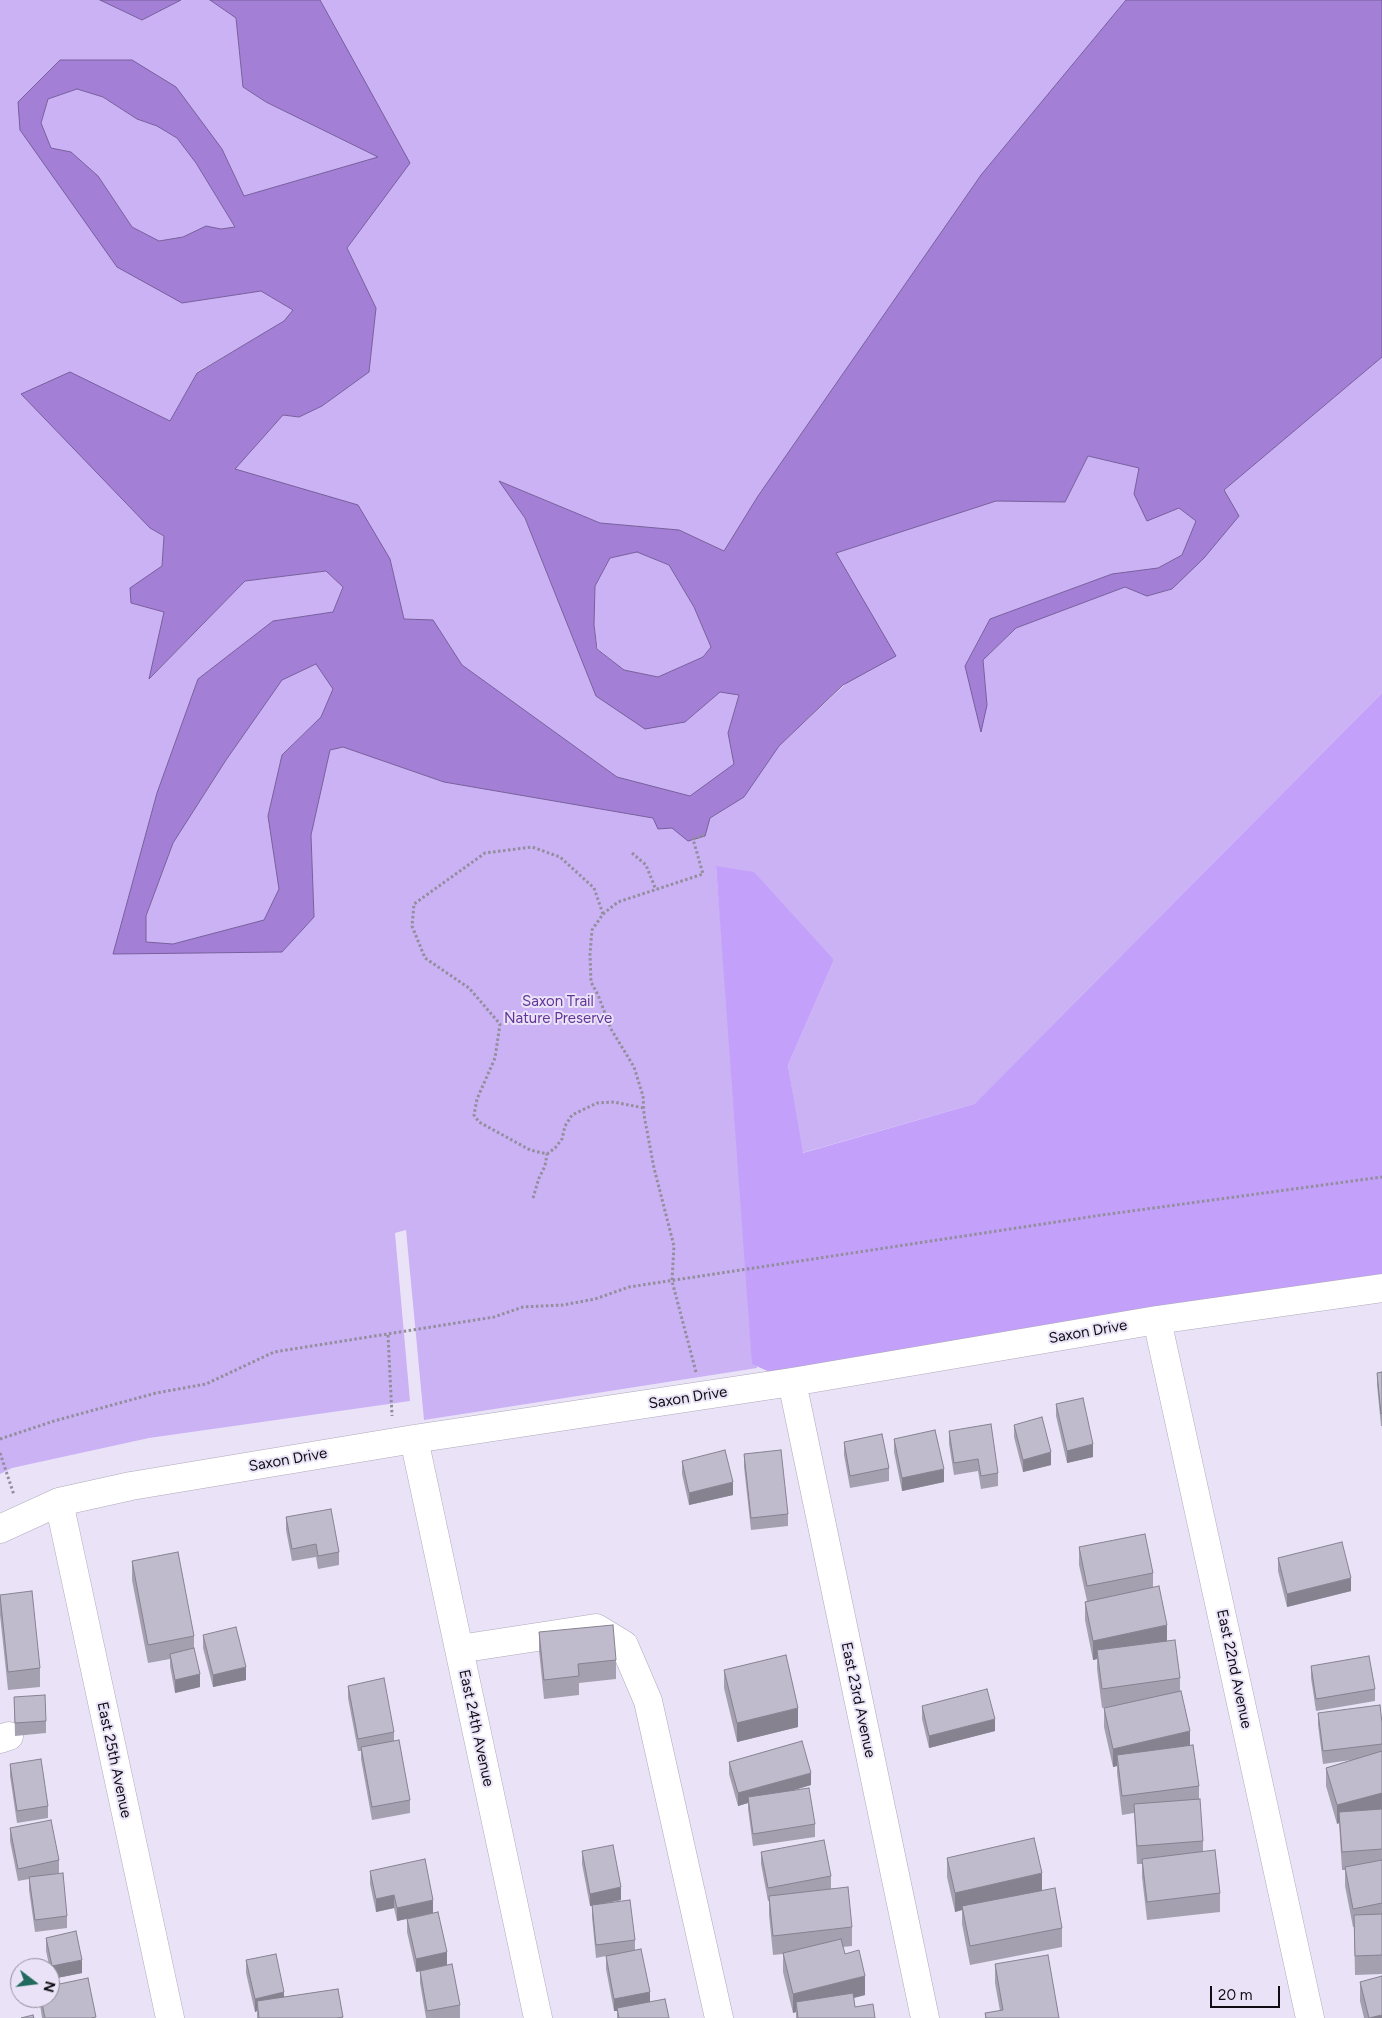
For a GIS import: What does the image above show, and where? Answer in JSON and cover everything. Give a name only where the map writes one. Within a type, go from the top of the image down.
[{"type":"street","name":"Saxon Drive","points":[[0,1528],[59,1502],[132,1486],[414,1439],[792,1382],[1157,1320],[1382,1288]]},
{"type":"street","name":"East 22nd Avenue","points":[[1157,1320],[1310,2018]]},
{"type":"street","name":"East 23rd Avenue","points":[[792,1382],[925,2018]]},
{"type":"street","name":"East 24th Avenue","points":[[414,1439],[538,2018]]},
{"type":"street","name":"East 25th Avenue","points":[[59,1502],[170,2018]]},
{"type":"street","points":[[459,1649],[596,1628],[624,1645],[648,1700],[719,2018]]},
{"type":"path","points":[[697,1376],[672,1281],[674,1246],[654,1168],[644,1108],[644,1096],[634,1067],[611,1029],[591,982],[590,954],[592,930],[603,914],[618,902],[703,874],[693,839],[704,836]]},
{"type":"path","points":[[547,1154],[530,1150],[479,1122],[474,1115],[477,1099],[494,1058],[500,1024],[470,988],[425,958],[412,926],[414,904],[485,853],[532,847],[560,857],[594,888],[603,914]]},
{"type":"path","points":[[632,853],[646,865],[656,890]]},
{"type":"path","points":[[533,1198],[545,1166],[547,1154],[562,1139],[565,1126],[572,1115],[597,1103],[614,1102],[644,1108]]},
{"type":"path","points":[[0,1439],[54,1421],[156,1393],[206,1384],[274,1352],[494,1317],[523,1307],[595,1299],[629,1287],[1102,1216],[1382,1177]]},
{"type":"path","points":[[388,1335],[392,1423]]},
{"type":"path","points":[[0,1452],[16,1501]]},
{"type":"green space","name":"Saxon Trail Nature Preserve","points":[[0,0],[100,0],[142,20],[181,0],[210,0],[236,18],[243,87],[266,102],[379,157],[244,196],[222,149],[61,60],[20,130],[182,303],[261,291],[293,310],[285,321],[197,372],[170,422],[70,373],[150,528],[164,536],[162,566],[131,603],[165,612],[150,678],[245,581],[326,571],[343,586],[333,612],[273,621],[198,679],[157,793],[114,953],[282,952],[314,917],[311,835],[329,750],[343,747],[444,782],[654,818],[710,818],[744,797],[779,746],[851,679],[836,553],[996,501],[1065,502],[1088,456],[1140,468],[1134,494],[1179,508],[1196,521],[1182,555],[1158,568],[1112,574],[990,619],[965,666],[987,705],[983,660],[1016,628],[1125,587],[1148,596],[1173,589],[1224,490],[1382,357],[1382,693],[974,1104],[802,1153],[788,1065],[834,960],[716,866],[757,1368],[424,1420],[406,1230],[395,1233],[410,1401],[149,1438],[12,1468],[0,1474]]},
{"type":"green space","points":[[320,0],[1126,0],[981,175],[758,496],[724,551],[679,530],[600,523],[500,481],[525,518],[596,696],[685,722],[720,692],[739,694],[728,733],[735,764],[690,796],[617,777],[462,665],[433,621],[404,619],[390,559],[234,469],[283,415],[299,417],[322,406],[369,372],[376,308],[347,248],[409,163]]},
{"type":"green space","points":[[77,89],[103,97],[137,119],[157,126],[177,138],[196,163],[235,227],[221,229],[206,226],[183,237],[159,241],[132,227],[98,176],[71,152],[51,148],[41,123],[48,99]]},
{"type":"green space","points":[[637,552],[669,565],[694,607],[711,647],[703,657],[658,677],[624,670],[598,649],[594,625],[595,586],[610,558]]},
{"type":"green space","points":[[317,664],[334,688],[321,717],[282,755],[268,816],[279,889],[264,920],[173,944],[146,942],[146,917],[173,843],[226,760],[282,679]]},
{"type":"shaded area","points":[[100,0],[181,0],[142,20]]},
{"type":"shaded area","points":[[210,0],[320,0],[410,163],[347,248],[376,308],[369,372],[322,406],[299,417],[283,415],[235,469],[358,505],[390,559],[404,619],[433,620],[462,665],[617,777],[690,796],[734,764],[728,733],[739,695],[720,692],[685,722],[645,729],[596,696],[525,518],[499,481],[600,523],[679,530],[724,551],[758,496],[981,175],[1126,0],[1382,0],[1382,357],[1224,490],[1239,516],[1204,558],[1172,589],[1147,596],[1125,587],[1016,628],[983,660],[987,705],[981,732],[965,666],[990,619],[1112,574],[1158,568],[1182,555],[1196,521],[1179,508],[1147,521],[1134,494],[1139,468],[1088,456],[1065,502],[996,501],[836,553],[896,656],[843,685],[779,746],[744,797],[710,818],[705,836],[688,841],[672,828],[658,829],[653,818],[444,782],[343,747],[330,750],[311,835],[314,917],[282,952],[113,954],[157,793],[198,679],[273,621],[333,612],[343,587],[326,571],[245,581],[149,679],[164,612],[131,603],[130,588],[162,566],[164,536],[150,528],[21,394],[70,372],[170,421],[197,373],[284,321],[293,310],[261,291],[182,303],[117,267],[20,130],[18,102],[60,60],[132,60],[176,87],[222,149],[244,196],[378,157],[266,102],[243,87],[236,18]],"holes":[[[77,89],[103,97],[137,119],[157,126],[177,138],[196,163],[235,227],[221,229],[206,226],[183,237],[159,241],[132,227],[98,176],[71,152],[51,148],[41,123],[48,99]],[[637,552],[669,565],[694,607],[711,647],[703,657],[658,677],[624,670],[597,649],[594,625],[595,586],[610,558]],[[316,664],[333,689],[321,717],[282,755],[268,816],[279,889],[264,920],[173,944],[146,942],[146,916],[173,843],[226,760],[282,680]]]},
{"type":"shaded area","points":[[1382,693],[1382,1288],[792,1382],[752,1364],[716,866],[754,872],[834,960],[788,1065],[803,1153],[974,1104]]},
{"type":"building","points":[[1382,1372],[1382,1413],[1381,1414],[1377,1373]]},
{"type":"building","points":[[1083,1398],[1093,1444],[1067,1451],[1056,1404]]},
{"type":"building","points":[[1042,1417],[1051,1452],[1023,1460],[1014,1425]]},
{"type":"building","points":[[991,1424],[998,1473],[981,1476],[978,1459],[954,1463],[949,1431]]},
{"type":"building","points":[[935,1430],[944,1469],[902,1478],[894,1439]]},
{"type":"building","points":[[882,1434],[889,1468],[850,1476],[844,1442]]},
{"type":"building","points":[[725,1450],[733,1482],[689,1493],[682,1461]]},
{"type":"building","points":[[781,1450],[788,1514],[751,1518],[744,1454]]},
{"type":"building","points":[[331,1509],[339,1552],[318,1556],[316,1544],[292,1549],[286,1517]]},
{"type":"building","points":[[1145,1534],[1153,1573],[1087,1586],[1079,1547]]},
{"type":"building","points":[[1342,1542],[1351,1578],[1287,1594],[1278,1558]]},
{"type":"building","points":[[178,1552],[194,1636],[148,1645],[132,1561]]},
{"type":"building","points":[[1159,1586],[1167,1625],[1093,1641],[1085,1602]]},
{"type":"building","points":[[32,1591],[40,1668],[8,1672],[0,1595]]},
{"type":"building","points":[[613,1625],[616,1660],[578,1664],[579,1676],[544,1680],[539,1632]]},
{"type":"building","points":[[236,1627],[246,1667],[213,1675],[203,1635]]},
{"type":"building","points":[[1175,1640],[1180,1678],[1102,1689],[1097,1650]]},
{"type":"building","points":[[194,1648],[200,1674],[175,1680],[170,1654]]},
{"type":"building","points":[[786,1655],[798,1708],[737,1723],[724,1670]]},
{"type":"building","points":[[1369,1656],[1375,1689],[1316,1699],[1311,1666]]},
{"type":"building","points":[[384,1678],[394,1732],[358,1739],[348,1686]]},
{"type":"building","points":[[987,1689],[995,1719],[929,1736],[922,1706]]},
{"type":"building","points":[[1181,1691],[1190,1731],[1113,1749],[1104,1708]]},
{"type":"building","points":[[45,1695],[46,1721],[15,1723],[14,1697]]},
{"type":"building","points":[[1380,1705],[1382,1744],[1323,1751],[1318,1713]]},
{"type":"building","points":[[399,1740],[410,1800],[372,1807],[361,1747]]},
{"type":"building","points":[[802,1741],[811,1773],[738,1793],[729,1762]]},
{"type":"building","points":[[1193,1745],[1199,1786],[1122,1796],[1117,1755]]},
{"type":"building","points":[[1382,1751],[1382,1793],[1337,1805],[1326,1768]]},
{"type":"building","points":[[41,1759],[48,1806],[17,1811],[10,1764]]},
{"type":"building","points":[[809,1788],[815,1824],[753,1834],[748,1797]]},
{"type":"building","points":[[1200,1799],[1203,1841],[1137,1846],[1134,1804]]},
{"type":"building","points":[[1382,1809],[1382,1849],[1342,1852],[1339,1812]]},
{"type":"building","points":[[51,1820],[59,1860],[18,1869],[10,1828]]},
{"type":"building","points":[[1034,1838],[1042,1873],[955,1893],[947,1858]]},
{"type":"building","points":[[824,1840],[831,1876],[768,1888],[761,1852]]},
{"type":"building","points":[[613,1845],[621,1887],[590,1894],[582,1851]]},
{"type":"building","points":[[1215,1850],[1220,1893],[1147,1902],[1142,1859]]},
{"type":"building","points":[[425,1859],[433,1900],[397,1908],[394,1895],[376,1899],[370,1871]]},
{"type":"building","points":[[1382,1860],[1382,1903],[1353,1909],[1345,1867]]},
{"type":"building","points":[[63,1873],[67,1916],[35,1920],[29,1877]]},
{"type":"building","points":[[848,1887],[852,1927],[773,1936],[769,1896]]},
{"type":"building","points":[[1055,1888],[1062,1928],[970,1946],[962,1906]]},
{"type":"building","points":[[630,1900],[635,1940],[596,1945],[592,1905]]},
{"type":"building","points":[[438,1912],[447,1952],[416,1959],[407,1919]]},
{"type":"building","points":[[1382,1914],[1382,1955],[1355,1956],[1354,1915]]},
{"type":"building","points":[[76,1931],[82,1960],[60,1964],[60,1958],[50,1958],[46,1938]]},
{"type":"building","points":[[841,1939],[845,1954],[859,1950],[865,1976],[793,1994],[783,1953]]},
{"type":"building","points":[[641,1949],[650,1992],[614,1999],[606,1956]]},
{"type":"building","points":[[276,1954],[284,1992],[255,1999],[246,1960]]},
{"type":"building","points":[[1048,1955],[1059,2018],[986,2018],[985,2013],[1003,2010],[995,1964]]},
{"type":"building","points":[[452,1964],[460,2005],[427,2011],[420,1971]]},
{"type":"building","points":[[1382,1976],[1382,2015],[1369,2018],[1360,1982]]},
{"type":"building","points":[[88,1978],[96,2017],[45,2018],[43,2008],[60,2008],[60,1984]]},
{"type":"building","points":[[338,1989],[343,2017],[259,2018],[257,2001]]},
{"type":"building","points":[[853,1993],[855,2007],[873,2004],[875,2018],[798,2018],[796,2002]]},
{"type":"building","points":[[665,1999],[669,2018],[619,2018],[617,2008]]},
{"type":"building","points":[[33,2015],[34,2018],[21,2018]]}]
